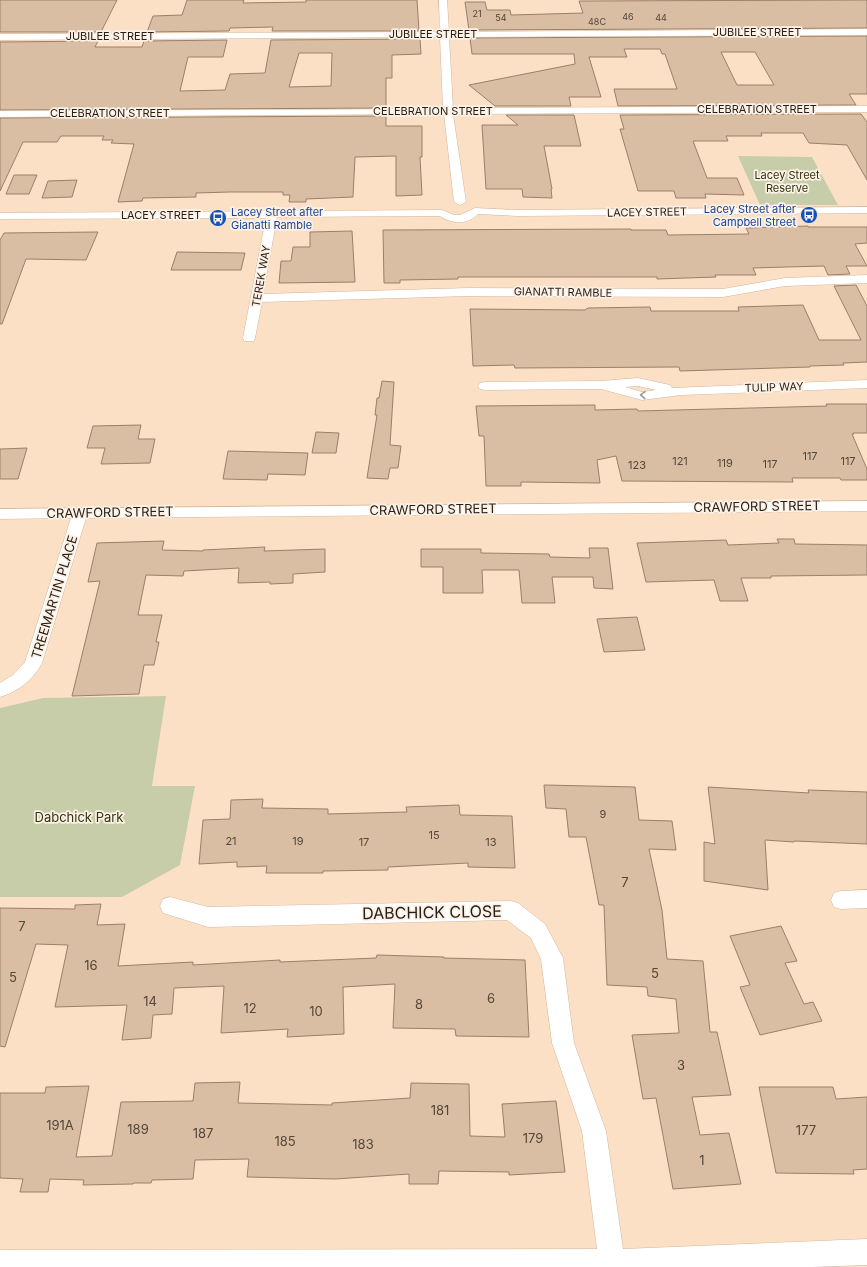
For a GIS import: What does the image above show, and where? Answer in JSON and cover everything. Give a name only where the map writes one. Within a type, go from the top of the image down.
[{"type":"street","points":[[443,0],[448,110],[460,202]]},
{"type":"street","name":"JUBILEE STREET","points":[[0,37],[867,32]]},
{"type":"street","name":"CELEBRATION STREET","points":[[0,114],[448,110],[867,109]]},
{"type":"street","points":[[442,213],[443,207],[448,204],[460,202],[474,207],[475,211]]},
{"type":"street","name":"LACEY STREET","points":[[0,216],[442,213],[448,217],[465,218],[472,216],[475,211],[518,213],[867,210]]},
{"type":"street","name":"TEREK WAY","points":[[250,338],[272,214]]},
{"type":"street","name":"GIANATTI RAMBLE","points":[[258,298],[477,292],[723,293],[785,282],[867,279]]},
{"type":"street","name":"TULIP WAY","points":[[485,385],[601,385],[642,396],[681,391],[867,384]]},
{"type":"street","name":"CRAWFORD STREET","points":[[0,514],[867,506]]},
{"type":"street","name":"TREEMARTIN PLACE","points":[[0,690],[28,672],[33,663],[80,513]]},
{"type":"street","points":[[841,900],[867,899]]},
{"type":"street","name":"DABCHICK CLOSE","points":[[170,906],[208,916],[511,910],[538,931],[552,958],[562,1043],[594,1131],[612,1262]]},
{"type":"street","points":[[0,1263],[77,1265],[612,1262],[867,1252]]},
{"type":"green space","name":"Lacey Street Reserve","points":[[738,156],[812,157],[838,205],[760,205]]},
{"type":"green space","name":"Dabchick Park","points":[[166,696],[152,786],[195,786],[180,865],[122,897],[0,897],[0,708],[43,698]]},
{"type":"building","points":[[0,0],[117,0],[101,32],[0,32]]},
{"type":"building","points":[[187,0],[244,0],[243,3],[306,2],[306,0],[417,0],[419,31],[272,31],[273,27],[230,28],[229,31],[147,32],[153,16],[182,15]]},
{"type":"building","points":[[867,0],[867,28],[469,30],[465,2],[485,2],[487,10],[510,10],[511,15],[583,13],[579,1]]},
{"type":"building","points":[[867,36],[867,94],[849,94],[856,105],[618,106],[614,89],[677,89],[665,54],[662,54],[660,49],[624,49],[627,57],[589,57],[601,97],[569,97],[571,106],[495,106],[469,85],[575,64],[574,54],[472,54],[470,38]],"holes":[[[721,52],[755,52],[774,85],[737,85]]]},
{"type":"building","points":[[420,39],[421,54],[392,55],[392,78],[386,78],[386,108],[0,110],[0,42],[98,41],[95,47],[142,47],[144,41],[227,40],[223,57],[188,57],[180,91],[225,90],[230,74],[265,73],[271,40]],"holes":[[[299,53],[332,53],[331,86],[289,87]]]},
{"type":"building","points":[[861,114],[867,122],[867,180],[847,145],[809,143],[803,133],[761,133],[762,136],[726,136],[728,141],[693,141],[707,178],[737,178],[744,195],[705,194],[706,198],[676,198],[674,191],[638,191],[620,129],[624,129],[620,115]]},
{"type":"building","points":[[506,115],[574,115],[581,146],[544,146],[552,189],[552,198],[523,197],[522,189],[486,189],[482,125],[518,125]]},
{"type":"building","points":[[386,116],[386,126],[422,126],[422,157],[420,157],[422,195],[396,196],[396,156],[355,157],[353,197],[306,199],[306,202],[289,202],[290,195],[283,195],[283,192],[230,192],[196,193],[196,197],[143,198],[142,201],[118,202],[134,144],[111,143],[113,140],[102,140],[104,136],[61,136],[57,142],[23,142],[0,191],[0,118]]},
{"type":"building","points":[[14,175],[37,175],[29,194],[6,194]]},
{"type":"building","points":[[77,180],[72,197],[42,198],[48,181]]},
{"type":"building","points":[[808,226],[867,227],[867,243],[855,244],[867,266],[846,266],[850,274],[828,275],[824,266],[753,268],[756,275],[715,275],[716,277],[657,279],[657,277],[458,277],[458,279],[400,280],[400,283],[384,283],[383,230],[631,229],[666,230],[668,235],[749,234],[746,228]]},
{"type":"building","points":[[352,231],[355,282],[279,283],[281,261],[291,261],[293,247],[310,247],[310,232]]},
{"type":"building","points":[[98,232],[86,260],[26,259],[2,324],[0,324],[0,240],[4,233]]},
{"type":"building","points":[[177,252],[245,253],[241,270],[171,270]]},
{"type":"building","points":[[856,285],[867,306],[867,362],[810,367],[680,371],[679,367],[515,368],[514,365],[473,366],[470,309],[585,310],[588,308],[650,307],[651,311],[739,311],[738,307],[803,305],[819,340],[861,340],[834,286]]},
{"type":"building","points":[[382,381],[394,382],[390,445],[401,446],[398,468],[390,468],[388,479],[367,478],[377,415],[375,415],[377,398],[379,398]]},
{"type":"building","points":[[826,404],[867,404],[867,433],[852,434],[867,469],[867,480],[841,480],[840,478],[792,478],[793,482],[622,481],[616,456],[597,460],[600,483],[521,482],[521,486],[486,486],[484,436],[479,436],[476,406],[595,405],[595,410],[637,409],[638,411],[827,406]]},
{"type":"building","points":[[141,425],[138,439],[155,439],[150,463],[101,464],[105,448],[87,448],[93,426]]},
{"type":"building","points":[[316,432],[339,433],[336,453],[312,453]]},
{"type":"building","points":[[27,448],[18,479],[0,479],[0,449]]},
{"type":"building","points":[[228,451],[308,453],[305,475],[268,474],[267,480],[223,479]]},
{"type":"building","points":[[777,539],[794,539],[795,544],[867,545],[867,575],[771,576],[771,578],[741,578],[748,601],[720,601],[714,580],[646,582],[637,543],[726,540],[728,545],[779,543]]},
{"type":"building","points":[[164,541],[162,550],[203,551],[265,547],[264,551],[325,549],[325,572],[293,574],[293,583],[270,584],[270,582],[238,583],[239,568],[184,571],[183,576],[146,575],[138,615],[162,615],[156,642],[159,642],[154,665],[144,665],[139,694],[72,696],[100,581],[88,582],[97,543]]},
{"type":"building","points":[[589,548],[608,548],[613,589],[594,588],[593,577],[552,577],[555,603],[522,603],[519,570],[482,570],[483,593],[443,593],[443,567],[421,567],[421,549],[481,549],[481,553],[549,554],[550,557],[590,558]]},
{"type":"building","points":[[637,617],[645,650],[604,652],[597,619]]},
{"type":"building","points":[[544,785],[635,787],[639,820],[672,821],[676,850],[649,849],[662,910],[667,959],[703,961],[710,1032],[717,1032],[731,1095],[692,1097],[700,1135],[729,1133],[741,1184],[673,1189],[656,1098],[643,1099],[632,1035],[679,1033],[676,999],[648,996],[647,987],[607,985],[604,905],[599,905],[586,837],[569,837],[566,809],[546,808]]},
{"type":"building","points":[[708,787],[809,793],[808,790],[867,792],[867,844],[765,840],[768,890],[704,881],[704,842],[715,844]]},
{"type":"building","points":[[263,799],[262,808],[328,809],[328,814],[407,812],[406,807],[459,805],[460,815],[512,816],[515,868],[468,867],[468,863],[388,867],[388,870],[323,871],[323,873],[266,873],[267,866],[237,867],[237,862],[199,864],[203,820],[230,819],[231,800]]},
{"type":"building","points":[[101,904],[97,925],[125,924],[118,966],[193,962],[193,965],[280,960],[280,962],[376,958],[377,955],[525,960],[529,1037],[456,1036],[455,1029],[393,1028],[395,984],[343,987],[344,1034],[287,1037],[288,1029],[221,1033],[224,986],[174,988],[172,1014],[153,1015],[151,1038],[122,1040],[127,1005],[55,1007],[68,945],[36,944],[5,1047],[0,1046],[0,908],[75,909],[75,905]]},
{"type":"building","points":[[781,926],[797,961],[785,963],[804,1004],[813,1002],[822,1021],[760,1035],[740,987],[750,985],[730,936]]},
{"type":"building","points":[[240,1082],[238,1103],[332,1105],[332,1103],[410,1098],[411,1083],[469,1084],[470,1136],[505,1137],[502,1104],[556,1101],[565,1172],[509,1175],[509,1172],[439,1171],[438,1184],[409,1184],[409,1174],[335,1179],[247,1177],[249,1159],[195,1160],[193,1179],[152,1180],[151,1183],[133,1184],[83,1185],[84,1180],[50,1179],[48,1192],[20,1192],[23,1179],[0,1178],[0,1093],[45,1093],[46,1087],[89,1086],[76,1157],[112,1156],[121,1102],[193,1101],[195,1083]]},
{"type":"building","points":[[759,1087],[833,1087],[836,1099],[867,1097],[867,1169],[853,1170],[854,1174],[776,1173]]},
{"type":"place","name":"Lacey Street after Campbell Street","points":[[809,215]]},
{"type":"place","name":"Lacey Street after Gianatti Ramble","points":[[218,218]]}]
